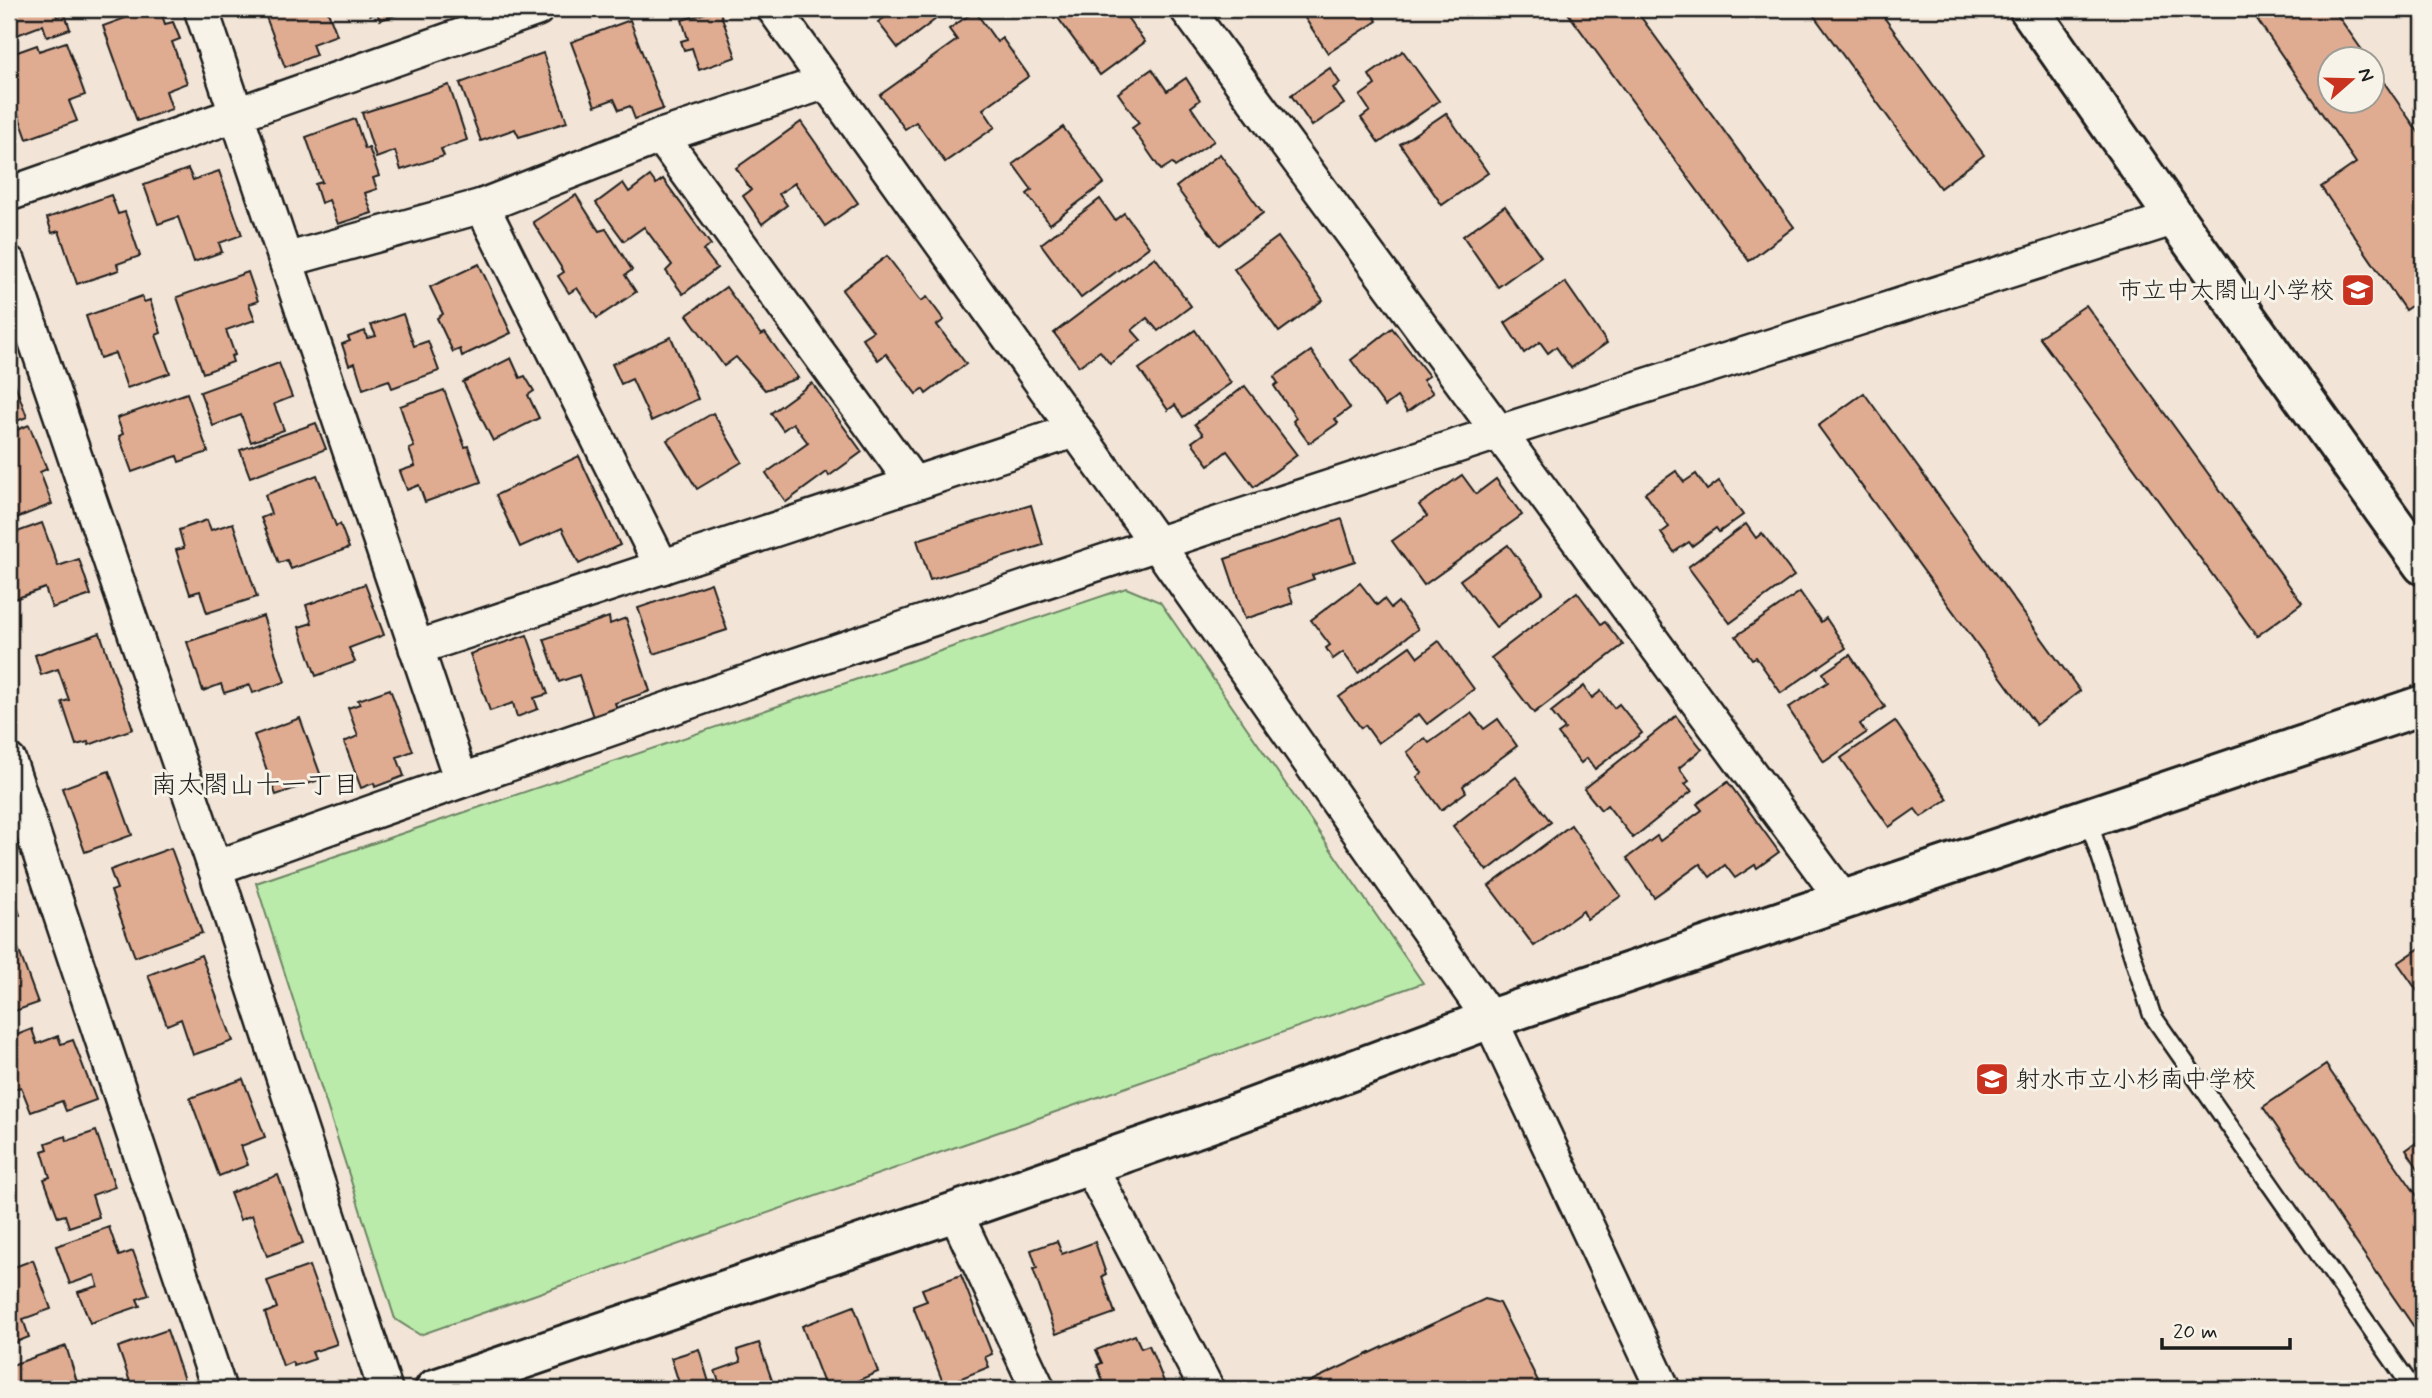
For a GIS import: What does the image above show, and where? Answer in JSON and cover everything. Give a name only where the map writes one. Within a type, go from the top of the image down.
[{"type":"street","points":[[201,9],[461,780]]},
{"type":"street","points":[[9,194],[537,9]]},
{"type":"street","points":[[774,9],[1157,544],[1490,1019],[1662,1389]]},
{"type":"street","points":[[1187,9],[1844,901]]},
{"type":"street","points":[[2029,9],[2423,565]]},
{"type":"street","points":[[286,260],[482,206],[661,136],[827,82]]},
{"type":"street","points":[[661,136],[913,483]]},
{"type":"street","points":[[482,206],[662,566]]},
{"type":"street","points":[[215,868],[461,780],[1157,544],[2175,218]]},
{"type":"street","points":[[9,263],[215,868],[385,1389]]},
{"type":"street","points":[[416,648],[1076,430]]},
{"type":"street","points":[[435,1389],[1233,1115],[1490,1019],[2423,705]]},
{"type":"street","points":[[12,781],[219,1389]]},
{"type":"street","points":[[1089,1164],[1207,1389]]},
{"type":"street","points":[[955,1212],[1028,1387]]},
{"type":"lane","points":[[2088,819],[2152,1015],[2413,1389]]},
{"type":"green space","points":[[1126,588],[1160,602],[1423,983],[420,1335],[395,1319],[256,883]]},
{"type":"building","points":[[9,9],[54,9],[57,17],[65,14],[70,29],[47,37],[43,25],[9,38]]},
{"type":"building","points":[[150,9],[160,9],[165,24],[173,22],[180,39],[172,42],[187,83],[166,91],[172,109],[137,121],[103,26]]},
{"type":"building","points":[[263,9],[327,9],[337,35],[312,44],[316,55],[285,67]]},
{"type":"building","points":[[368,9],[415,9],[380,20],[377,13],[370,15]]},
{"type":"building","points":[[719,9],[736,57],[699,70],[692,48],[684,50],[681,41],[688,39],[682,20]]},
{"type":"building","points":[[881,9],[964,9],[951,19],[945,12],[898,48],[878,22],[887,16]]},
{"type":"building","points":[[1121,9],[1145,42],[1100,75],[1053,11]]},
{"type":"building","points":[[1299,9],[1370,9],[1377,21],[1328,53]]},
{"type":"building","points":[[1565,9],[1635,9],[1794,227],[1749,261]]},
{"type":"building","points":[[1809,9],[1878,9],[1984,155],[1940,188]]},
{"type":"building","points":[[2250,9],[2333,9],[2359,46],[2316,46],[2316,105]]},
{"type":"building","points":[[975,11],[997,42],[1002,38],[1029,76],[983,109],[995,127],[945,162],[916,122],[905,129],[880,95],[957,40],[949,29]]},
{"type":"building","points":[[630,20],[663,109],[635,119],[630,106],[619,110],[614,99],[595,106],[571,42]]},
{"type":"building","points":[[66,42],[85,95],[69,101],[77,121],[27,139],[9,88],[9,79],[15,77],[9,55],[37,45],[39,51]]},
{"type":"building","points":[[1403,51],[1439,101],[1379,143],[1361,118],[1370,111],[1360,96],[1375,85],[1369,75]]},
{"type":"building","points":[[543,53],[567,122],[519,137],[515,129],[481,141],[460,83]]},
{"type":"building","points":[[1330,68],[1340,83],[1333,88],[1344,104],[1312,126],[1291,95]]},
{"type":"building","points":[[1152,69],[1167,91],[1186,78],[1200,100],[1191,107],[1214,141],[1175,167],[1172,163],[1161,170],[1132,128],[1139,123],[1118,93]]},
{"type":"building","points":[[449,85],[467,140],[441,149],[444,156],[401,170],[395,151],[376,158],[362,113]]},
{"type":"building","points":[[2386,85],[2421,136],[2423,134],[2423,298],[2405,310],[2321,187],[2356,163],[2324,116],[2386,116]]},
{"type":"building","points":[[1446,113],[1488,173],[1442,205],[1400,144]]},
{"type":"building","points":[[355,119],[365,149],[369,148],[379,176],[373,178],[377,189],[365,193],[372,213],[338,224],[329,200],[321,203],[315,184],[322,182],[306,137]]},
{"type":"building","points":[[801,122],[858,203],[825,226],[795,183],[779,194],[787,205],[762,224],[743,196],[751,190],[736,168]]},
{"type":"building","points":[[1063,127],[1104,183],[1050,224],[1027,194],[1032,190],[1013,164]]},
{"type":"building","points":[[1220,154],[1263,213],[1219,245],[1176,187]]},
{"type":"building","points":[[188,169],[193,180],[219,171],[242,235],[219,243],[222,252],[194,262],[178,217],[158,224],[144,185]]},
{"type":"building","points":[[650,176],[656,184],[663,179],[711,245],[703,250],[717,268],[683,294],[666,271],[672,265],[644,227],[624,241],[596,203],[623,183],[629,192]]},
{"type":"building","points":[[111,195],[118,214],[125,212],[140,256],[117,264],[119,270],[77,284],[59,231],[52,233],[47,218]]},
{"type":"building","points":[[576,195],[599,231],[606,229],[632,270],[625,275],[636,292],[597,318],[577,288],[569,293],[558,276],[564,272],[533,222]]},
{"type":"building","points":[[1100,199],[1115,220],[1124,213],[1149,247],[1081,298],[1041,244]]},
{"type":"building","points":[[1505,206],[1541,256],[1498,287],[1463,236]]},
{"type":"building","points":[[1278,237],[1323,300],[1279,332],[1234,269]]},
{"type":"building","points":[[887,256],[921,301],[927,297],[944,320],[937,325],[966,364],[926,394],[923,389],[916,394],[886,354],[878,360],[862,338],[873,331],[842,290]]},
{"type":"building","points":[[1155,257],[1191,306],[1158,331],[1147,318],[1132,330],[1141,340],[1110,364],[1100,351],[1079,366],[1054,333]]},
{"type":"building","points":[[479,264],[511,333],[462,356],[460,349],[453,352],[437,318],[443,314],[430,287]]},
{"type":"building","points":[[248,272],[258,301],[249,304],[255,320],[226,330],[235,355],[231,356],[233,362],[203,373],[177,297]]},
{"type":"building","points":[[1565,282],[1607,343],[1571,368],[1556,347],[1548,353],[1540,342],[1524,353],[1505,323]]},
{"type":"building","points":[[726,287],[761,335],[765,333],[798,378],[765,390],[736,357],[724,366],[687,315]]},
{"type":"building","points":[[142,296],[144,302],[150,300],[161,333],[156,335],[170,373],[127,388],[115,353],[100,358],[86,316]]},
{"type":"building","points":[[2086,305],[2302,603],[2257,636],[2039,337]]},
{"type":"building","points":[[403,314],[414,346],[428,341],[439,371],[392,388],[389,380],[363,389],[355,363],[349,365],[342,344],[350,341],[348,337],[365,331],[367,338],[376,336],[371,325]]},
{"type":"building","points":[[1392,328],[1429,376],[1423,380],[1433,393],[1407,412],[1397,397],[1385,406],[1351,360]]},
{"type":"building","points":[[1195,330],[1231,383],[1183,417],[1175,405],[1168,410],[1139,369]]},
{"type":"building","points":[[671,337],[698,399],[651,421],[632,379],[621,384],[612,364]]},
{"type":"building","points":[[1311,351],[1350,408],[1335,419],[1338,423],[1309,443],[1293,421],[1296,418],[1274,386],[1278,383],[1274,377]]},
{"type":"building","points":[[511,358],[520,378],[525,376],[534,391],[528,395],[539,418],[493,441],[463,382]]},
{"type":"building","points":[[279,363],[292,397],[274,404],[284,430],[251,442],[241,415],[213,426],[200,392]]},
{"type":"building","points":[[9,368],[27,417],[9,424]]},
{"type":"building","points":[[812,383],[862,452],[829,476],[827,472],[786,502],[766,473],[808,443],[793,423],[783,430],[771,413]]},
{"type":"building","points":[[1245,386],[1297,455],[1254,487],[1227,451],[1209,465],[1192,442],[1203,434],[1195,424]]},
{"type":"building","points":[[444,390],[481,482],[425,502],[419,485],[407,490],[400,471],[415,466],[409,449],[414,447],[400,406]]},
{"type":"building","points":[[187,393],[208,452],[179,462],[177,456],[132,472],[119,436],[123,434],[117,418]]},
{"type":"building","points":[[1864,393],[2080,691],[2036,725],[1818,426]]},
{"type":"building","points":[[713,413],[742,462],[697,489],[667,440]]},
{"type":"building","points":[[316,423],[326,449],[250,477],[240,450]]},
{"type":"building","points":[[29,425],[47,469],[40,472],[52,504],[9,521],[9,433]]},
{"type":"building","points":[[579,456],[620,545],[579,564],[562,528],[520,547],[496,495]]},
{"type":"building","points":[[1676,471],[1684,482],[1696,474],[1707,490],[1719,481],[1743,515],[1719,532],[1716,528],[1692,546],[1689,542],[1674,552],[1661,533],[1669,527],[1645,493]]},
{"type":"building","points":[[317,475],[336,526],[340,524],[349,548],[291,569],[287,560],[279,563],[261,518],[271,514],[265,495]]},
{"type":"building","points":[[1462,475],[1476,494],[1496,479],[1522,515],[1424,585],[1392,541],[1427,516],[1419,505]]},
{"type":"building","points":[[1031,505],[1043,545],[930,580],[917,540]]},
{"type":"building","points":[[1342,519],[1355,561],[1312,575],[1314,579],[1288,588],[1293,603],[1245,619],[1225,559]]},
{"type":"building","points":[[207,520],[211,530],[233,523],[257,597],[207,613],[200,591],[190,594],[176,550],[184,548],[179,530]]},
{"type":"building","points":[[42,523],[58,566],[79,559],[91,595],[52,608],[45,588],[9,601],[9,535]]},
{"type":"building","points":[[1746,524],[1756,538],[1762,533],[1794,576],[1730,623],[1688,567]]},
{"type":"building","points":[[1508,545],[1543,592],[1496,627],[1460,580]]},
{"type":"building","points":[[711,583],[727,630],[654,654],[638,608]]},
{"type":"building","points":[[1360,583],[1377,605],[1384,599],[1391,608],[1398,602],[1418,629],[1358,673],[1343,652],[1333,659],[1326,648],[1330,645],[1311,620]]},
{"type":"building","points":[[365,584],[384,635],[349,648],[355,662],[316,676],[299,627],[312,623],[306,605]]},
{"type":"building","points":[[1577,592],[1601,624],[1605,622],[1623,645],[1534,713],[1491,658]]},
{"type":"building","points":[[1800,592],[1821,622],[1826,618],[1846,648],[1781,693],[1756,657],[1752,659],[1736,636]]},
{"type":"building","points":[[263,616],[285,682],[253,693],[250,685],[224,693],[221,684],[203,691],[187,642]]},
{"type":"building","points":[[609,617],[610,624],[626,618],[650,691],[615,703],[617,709],[593,717],[579,675],[559,682],[544,639]]},
{"type":"building","points":[[100,633],[133,729],[89,745],[88,742],[76,745],[62,702],[69,700],[58,669],[41,675],[35,655]]},
{"type":"building","points":[[527,635],[548,694],[534,698],[538,709],[517,717],[513,703],[490,711],[470,654]]},
{"type":"building","points":[[1439,641],[1474,689],[1427,724],[1419,714],[1378,743],[1365,725],[1361,728],[1339,697],[1410,646],[1418,657]]},
{"type":"building","points":[[1850,655],[1885,707],[1860,724],[1866,733],[1824,762],[1788,708],[1828,682],[1823,673]]},
{"type":"building","points":[[1584,686],[1592,698],[1601,691],[1614,708],[1619,704],[1642,733],[1595,769],[1587,758],[1581,763],[1558,734],[1565,729],[1551,712]]},
{"type":"building","points":[[390,689],[413,751],[397,757],[404,776],[375,787],[374,783],[361,788],[344,742],[358,736],[348,708],[360,704],[358,700]]},
{"type":"building","points":[[1471,713],[1484,729],[1498,719],[1517,746],[1463,786],[1466,792],[1441,810],[1417,777],[1422,773],[1407,752],[1425,738],[1429,743]]},
{"type":"building","points":[[1676,716],[1702,749],[1679,768],[1689,781],[1685,784],[1692,791],[1633,838],[1607,805],[1601,810],[1584,789]]},
{"type":"building","points":[[300,718],[322,779],[276,795],[254,735]]},
{"type":"building","points":[[1895,721],[1948,799],[1921,817],[1915,809],[1889,827],[1841,758]]},
{"type":"building","points":[[109,771],[132,835],[85,852],[62,788]]},
{"type":"building","points":[[1516,777],[1551,822],[1487,871],[1453,826]]},
{"type":"building","points":[[1728,782],[1779,852],[1757,868],[1755,865],[1735,878],[1725,865],[1710,877],[1700,864],[1654,897],[1627,858],[1657,836],[1660,841],[1702,810],[1697,804]]},
{"type":"building","points":[[1571,825],[1621,896],[1587,919],[1583,911],[1534,946],[1489,886]]},
{"type":"building","points":[[171,848],[202,933],[135,957],[111,891],[117,889],[110,870]]},
{"type":"building","points":[[9,882],[20,915],[9,919]]},
{"type":"building","points":[[15,940],[38,1003],[9,1013],[9,942]]},
{"type":"building","points":[[2423,946],[2423,999],[2398,963]]},
{"type":"building","points":[[201,955],[233,1041],[193,1055],[181,1019],[167,1025],[148,975]]},
{"type":"building","points":[[32,1029],[37,1044],[58,1036],[61,1044],[73,1040],[96,1100],[66,1111],[62,1101],[31,1112],[21,1087],[14,1089],[9,1074],[9,1038]]},
{"type":"building","points":[[2326,1065],[2423,1204],[2423,1340],[2263,1107]]},
{"type":"building","points":[[243,1079],[265,1137],[241,1146],[248,1165],[219,1176],[190,1098]]},
{"type":"building","points":[[96,1131],[115,1187],[92,1195],[99,1217],[69,1227],[65,1215],[58,1217],[44,1179],[50,1177],[42,1151],[48,1149],[46,1143],[66,1136],[67,1141]]},
{"type":"building","points":[[2423,1138],[2423,1176],[2406,1150]]},
{"type":"building","points":[[278,1175],[303,1243],[267,1256],[252,1215],[240,1220],[230,1193]]},
{"type":"building","points":[[109,1227],[119,1256],[133,1251],[149,1295],[137,1299],[140,1306],[90,1323],[78,1292],[98,1286],[95,1275],[70,1284],[56,1246]]},
{"type":"building","points":[[1057,1241],[1062,1254],[1095,1242],[1106,1274],[1102,1276],[1115,1313],[1056,1334],[1033,1269],[1037,1268],[1031,1250]]},
{"type":"building","points":[[33,1260],[51,1309],[23,1319],[29,1337],[9,1345],[9,1269]]},
{"type":"building","points":[[309,1266],[337,1344],[312,1352],[315,1359],[294,1366],[292,1362],[283,1366],[265,1313],[277,1308],[267,1281]]},
{"type":"building","points":[[961,1275],[992,1354],[985,1357],[989,1367],[944,1385],[913,1306],[927,1301],[922,1289]]},
{"type":"building","points":[[1485,1299],[1499,1303],[1542,1389],[1294,1389]]},
{"type":"building","points":[[854,1306],[878,1372],[859,1380],[862,1388],[859,1389],[826,1389],[802,1326]]},
{"type":"building","points":[[167,1330],[187,1389],[124,1389],[122,1384],[130,1382],[118,1347]]},
{"type":"building","points":[[1135,1335],[1141,1348],[1149,1345],[1167,1389],[1106,1389],[1097,1365],[1102,1363],[1096,1350]]},
{"type":"building","points":[[759,1343],[775,1389],[722,1389],[715,1371],[741,1362],[737,1350]]},
{"type":"building","points":[[66,1346],[77,1382],[61,1387],[62,1389],[9,1389],[9,1366]]},
{"type":"building","points":[[699,1349],[711,1389],[681,1389],[671,1358]]},
{"type":"place","name":"市立中太閤山小学校","points":[[2358,290]]},
{"type":"place","name":"射水市立小杉南中学校","points":[[1992,1079]]},
{"type":"district","name":"南太閤山十一丁目","points":[[255,784]]}]
